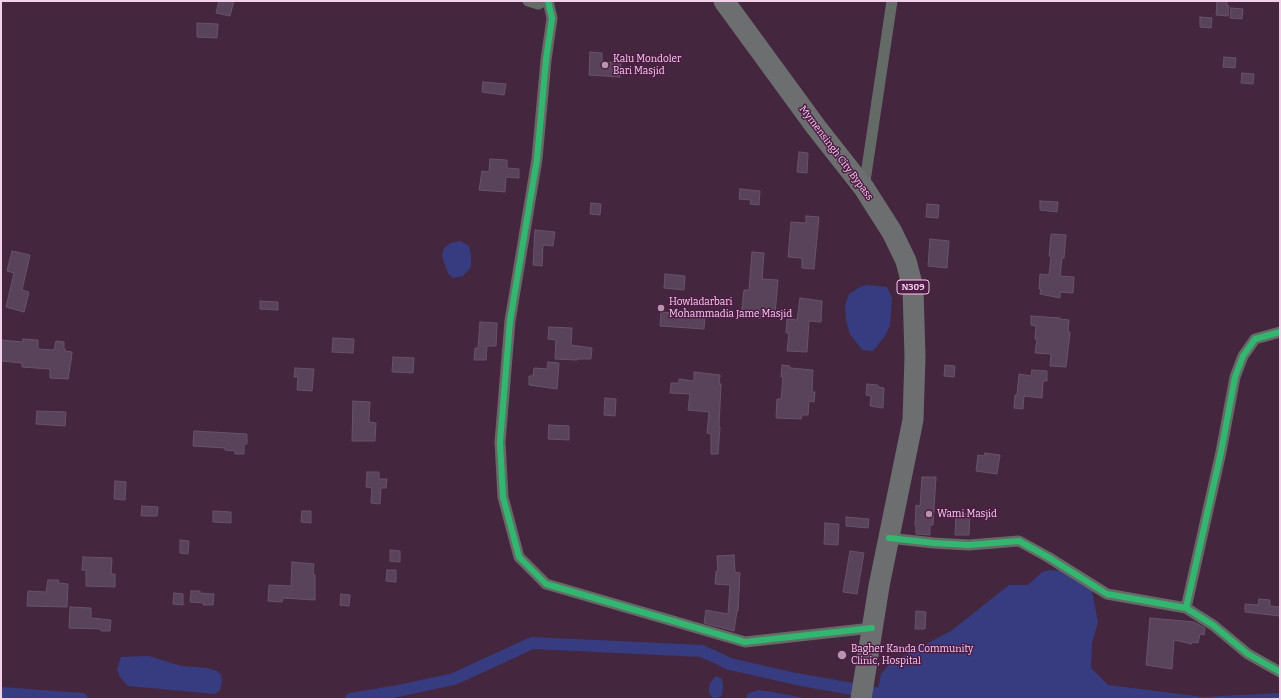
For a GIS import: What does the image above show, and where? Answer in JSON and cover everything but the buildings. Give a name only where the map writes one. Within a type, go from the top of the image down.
[{"type":"highway","name":"Mymensingh City Bypass","points":[[724,1],[816,128],[864,188],[892,232],[906,261],[913,288],[915,357],[913,420],[872,628],[861,699]]},
{"type":"street","points":[[528,1],[538,4],[544,1]]},
{"type":"street","points":[[548,1],[552,18],[546,60],[537,159],[510,321],[500,442],[503,497],[519,556],[546,584],[745,642],[872,628]]},
{"type":"street","points":[[864,188],[892,1]]},
{"type":"street","points":[[1186,608],[1221,452],[1235,376],[1243,356],[1255,339],[1280,332]]},
{"type":"street","points":[[889,538],[969,545],[1019,541],[1048,557],[1107,594],[1186,608],[1213,625],[1248,654],[1280,672]]},
{"type":"shaded area","points":[[460,241],[469,246],[471,267],[463,276],[453,278],[448,273],[442,256],[444,248],[451,243]]},
{"type":"shaded area","points":[[867,285],[887,287],[892,298],[890,325],[885,336],[873,351],[862,350],[850,334],[846,320],[845,305],[849,294],[860,287]]},
{"type":"shaded area","points":[[1050,570],[1063,571],[1092,591],[1098,622],[1092,643],[1091,668],[1108,685],[1203,697],[1280,693],[1280,699],[876,699],[881,674],[890,663],[951,631],[1009,585],[1028,585],[1042,572]]},
{"type":"shaded area","points":[[149,656],[181,666],[207,668],[217,671],[221,675],[222,681],[220,690],[215,694],[128,686],[120,677],[117,669],[121,657]]},
{"type":"shaded area","points":[[716,676],[722,679],[723,687],[722,696],[714,699],[709,693],[709,688],[710,683]]},
{"type":"shaded area","points":[[758,690],[809,699],[746,699],[747,694]]},
{"type":"waterway","points":[[351,699],[454,679],[532,643],[702,651],[730,664],[796,679],[908,699]]},
{"type":"waterway","points":[[1,693],[82,699]]},
{"type":"cycle path","points":[[548,1],[552,18],[546,60],[537,159],[510,321],[500,442],[503,497],[519,557],[546,584],[745,642],[872,628]]},
{"type":"cycle path","points":[[1186,608],[1221,452],[1235,377],[1243,356],[1255,339],[1280,332]]},
{"type":"cycle path","points":[[889,538],[969,545],[1019,541],[1048,557],[1107,594],[1186,608],[1213,625],[1248,654],[1280,672]]},
{"type":"place","name":"Kalu Mondoler Bari Masjid","points":[[605,65]]},
{"type":"place","name":"Howladarbari Mohammadia Jame Masjid","points":[[661,308]]},
{"type":"place","name":"Wami Masjid","points":[[929,514]]},
{"type":"place","name":"Bagher Kanda Community Clinic, Hospital","points":[[842,655]]}]
